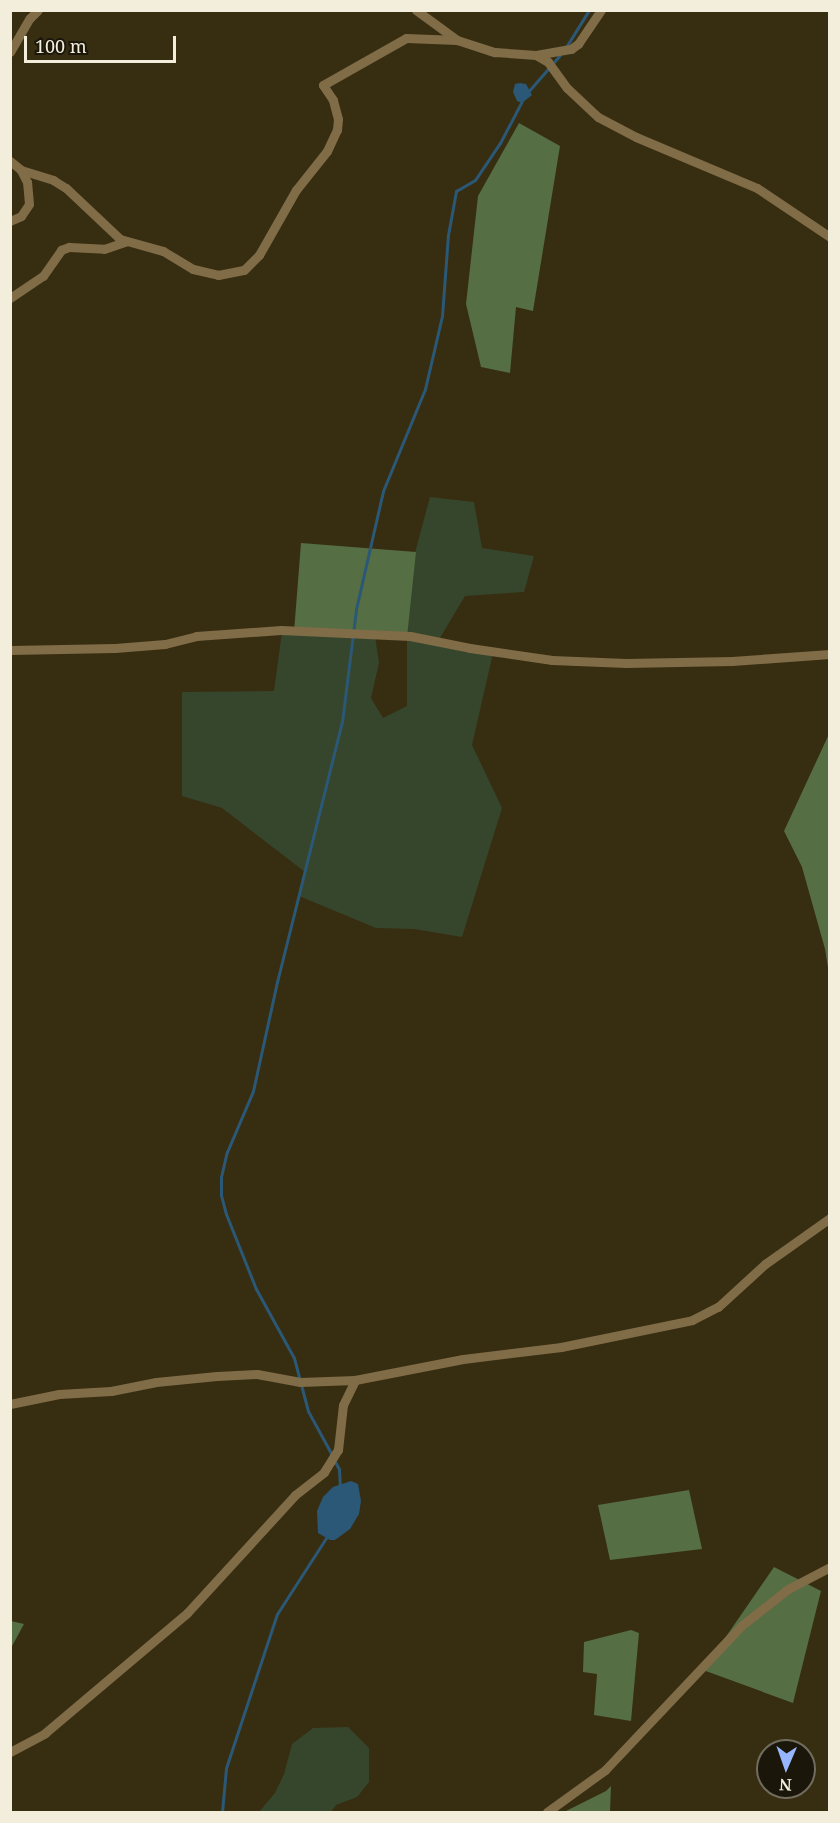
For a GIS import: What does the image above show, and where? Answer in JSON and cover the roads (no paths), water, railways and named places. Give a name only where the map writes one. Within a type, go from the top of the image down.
[{"type":"street","points":[[10,52],[30,18],[38,10]]},
{"type":"street","points":[[416,10],[457,40]]},
{"type":"street","points":[[10,161],[21,170],[53,180],[66,188],[111,231],[127,241],[163,251],[194,269],[218,275],[244,270],[259,255],[296,190],[327,151],[337,130],[338,119],[333,100],[323,86],[406,38],[457,40],[495,52],[536,55],[571,49],[578,44],[601,10]]},
{"type":"street","points":[[536,55],[548,62],[567,88],[598,117],[636,137],[757,188],[830,237]]},
{"type":"street","points":[[10,221],[21,216],[29,204],[27,182],[21,170]]},
{"type":"street","points":[[10,298],[43,276],[61,250],[69,247],[105,249],[127,241]]},
{"type":"street","points":[[10,650],[115,648],[165,644],[196,636],[281,630],[410,636],[470,648],[552,660],[626,663],[732,662],[830,654]]},
{"type":"street","points":[[10,1404],[59,1394],[111,1391],[156,1382],[217,1376],[257,1374],[300,1382],[355,1380],[463,1359],[561,1347],[692,1320],[718,1307],[765,1264],[830,1218]]},
{"type":"street","points":[[10,1752],[45,1733],[187,1613],[295,1495],[324,1472],[338,1450],[343,1405],[355,1380]]},
{"type":"street","points":[[547,1812],[605,1770],[717,1650],[754,1614],[788,1590],[830,1567]]},
{"type":"water","points":[[515,84],[526,84],[532,95],[522,103],[517,101],[513,92]]},
{"type":"water","points":[[351,1481],[358,1484],[361,1501],[359,1514],[350,1529],[335,1540],[330,1540],[318,1533],[317,1511],[323,1497],[333,1487]]},
{"type":"waterway","points":[[566,47],[589,10]]},
{"type":"waterway","points":[[527,93],[560,55]]},
{"type":"waterway","points":[[332,1455],[308,1411],[294,1358],[256,1289],[226,1214],[221,1195],[221,1177],[227,1152],[253,1091],[277,982],[342,722],[356,609],[383,491],[425,389],[442,316],[448,235],[456,191],[475,180],[500,143],[522,101]]},
{"type":"waterway","points":[[334,1460],[339,1469],[340,1489]]},
{"type":"waterway","points":[[222,1812],[226,1768],[277,1614],[328,1535]]}]
